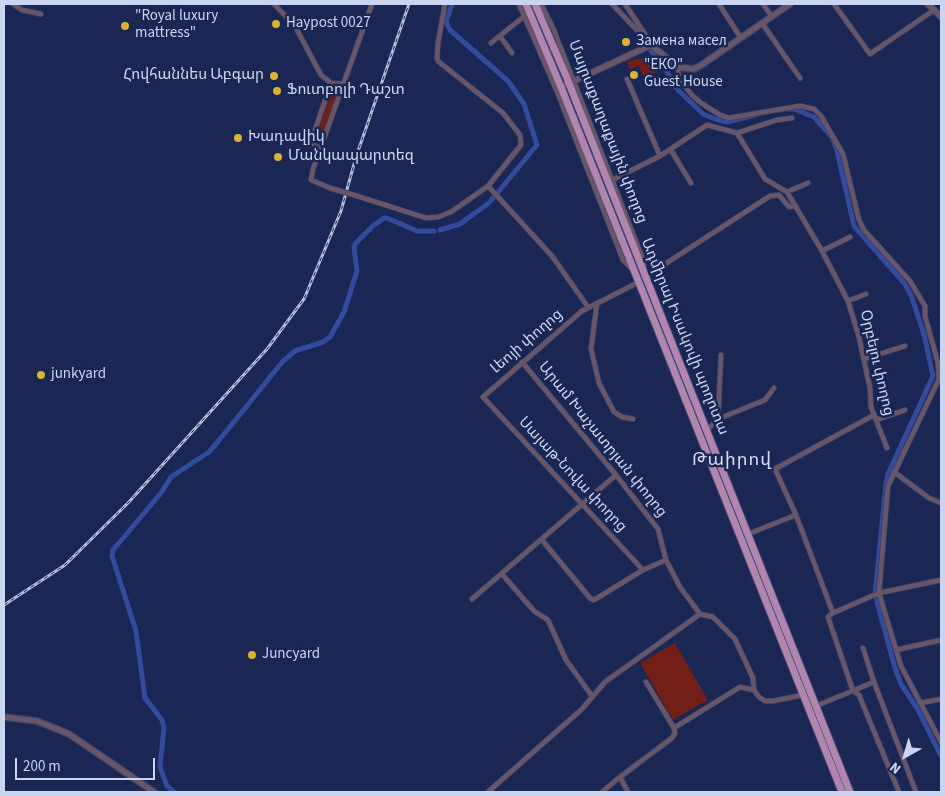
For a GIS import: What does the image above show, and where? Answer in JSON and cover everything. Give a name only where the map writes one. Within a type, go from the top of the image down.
[{"type":"highway","name":"Ադմիրալ Իսակովի պողոտա","points":[[526,4],[527,14],[558,88],[706,431],[850,792]]},
{"type":"highway","name":"Ադմիրալ Իսակովի պողոտա","points":[[535,4],[572,82],[640,275],[842,792]]},
{"type":"street","points":[[13,4],[22,10],[41,14]]},
{"type":"street","points":[[274,4],[295,26],[321,75],[331,83],[343,84]]},
{"type":"street","points":[[372,4],[311,180],[330,188],[426,218],[438,217],[451,212],[488,186],[519,148],[521,140],[503,113],[439,62],[438,43],[445,4]]},
{"type":"street","points":[[491,43],[527,14],[519,4]]},
{"type":"street","name":"Մայրաքաղաքային փողոց","points":[[541,4],[553,28],[572,82],[644,262],[640,275]]},
{"type":"street","points":[[612,4],[651,45],[678,67],[693,69],[790,4]]},
{"type":"street","points":[[625,4],[648,37],[651,45]]},
{"type":"street","points":[[719,4],[740,38]]},
{"type":"street","points":[[763,4],[772,17]]},
{"type":"street","points":[[834,4],[870,54],[934,10]]},
{"type":"street","points":[[928,4],[941,18]]},
{"type":"street","points":[[762,23],[800,78]]},
{"type":"street","points":[[500,36],[512,53]]},
{"type":"street","points":[[558,88],[651,45]]},
{"type":"street","points":[[678,67],[679,80],[701,104],[720,116],[728,118],[788,107],[808,107],[814,109],[821,116],[838,143],[848,169],[859,220],[864,230],[910,281],[925,306],[925,316],[938,363],[939,379],[888,486],[879,593],[902,666],[941,742]]},
{"type":"street","points":[[627,79],[660,156]]},
{"type":"street","points":[[320,150],[311,142],[331,83]]},
{"type":"street","points":[[612,180],[660,156],[708,125],[736,133],[777,120],[792,118]]},
{"type":"street","points":[[736,133],[765,179],[787,192],[808,183]]},
{"type":"street","points":[[670,150],[691,183]]},
{"type":"street","points":[[488,186],[552,256],[588,307]]},
{"type":"street","name":"Օրբելու փողոց","points":[[787,192],[822,251],[848,301],[864,359],[870,388],[871,407],[887,448]]},
{"type":"street","points":[[640,275],[770,196],[779,195],[789,207],[796,206]]},
{"type":"street","points":[[822,251],[850,237]]},
{"type":"street","name":"Լեոյի փողոց","points":[[483,396],[582,311],[640,275]]},
{"type":"street","points":[[848,301],[866,294]]},
{"type":"street","points":[[597,303],[591,350],[599,383],[614,412],[622,417],[632,419]]},
{"type":"street","points":[[864,359],[905,346]]},
{"type":"street","points":[[718,419],[721,354]]},
{"type":"street","name":"Արամ Խաչատրյան փողոց","points":[[522,362],[616,475],[658,529],[666,560],[680,587],[700,614]]},
{"type":"street","points":[[706,431],[718,419],[765,400],[774,388]]},
{"type":"street","name":"Սայաթ-Նովա փողոց","points":[[483,396],[643,570]]},
{"type":"street","points":[[833,612],[796,515],[775,469],[875,417],[905,410]]},
{"type":"street","points":[[894,472],[929,498],[941,503]]},
{"type":"street","points":[[472,599],[616,475]]},
{"type":"street","points":[[748,534],[796,515]]},
{"type":"street","points":[[542,540],[590,598],[595,600],[643,570],[666,560]]},
{"type":"street","points":[[502,574],[534,611],[548,620],[566,660],[592,696]]},
{"type":"street","points":[[899,792],[859,695],[853,691],[828,618],[833,612],[879,593],[941,580]]},
{"type":"street","points":[[488,792],[582,709],[605,682],[700,614],[713,617],[735,640],[753,678],[754,690],[760,698],[766,701],[790,699],[803,695]]},
{"type":"street","points":[[896,650],[941,640]]},
{"type":"street","points":[[863,648],[916,792]]},
{"type":"street","points":[[602,792],[672,738],[675,733],[674,728],[646,682]]},
{"type":"street","points":[[816,706],[874,682]]},
{"type":"street","points":[[674,728],[740,687],[754,690]]},
{"type":"street","points":[[920,703],[941,699]]},
{"type":"street","points":[[4,717],[37,721],[69,734],[154,792]]},
{"type":"street","points":[[620,777],[628,792]]},
{"type":"shaded area","points":[[649,56],[659,71],[644,78],[639,66],[630,69],[627,62]]},
{"type":"shaded area","points":[[339,87],[322,141],[319,143],[316,140],[316,136],[332,92]]},
{"type":"shaded area","points":[[675,643],[708,700],[673,720],[640,663]]},
{"type":"waterway","points":[[440,230],[460,224],[489,203],[537,145],[524,104],[508,81],[450,30],[446,22],[452,4]]},
{"type":"waterway","points":[[651,51],[661,62],[678,90],[703,114],[727,122],[755,115]]},
{"type":"waterway","points":[[788,109],[794,109],[814,117],[832,137],[854,226],[904,283],[911,295],[924,334],[933,376],[888,474],[875,594],[901,684],[917,708],[941,756]]},
{"type":"waterway","points":[[174,792],[167,786],[160,767],[164,728],[162,720],[145,698],[136,631],[112,556],[113,550],[161,493],[171,477],[209,452],[283,361],[295,351],[323,342],[330,337],[344,312],[357,271],[355,244],[384,218]]},
{"type":"waterway","points":[[387,218],[417,231],[434,231]]},
{"type":"railway","points":[[4,605],[65,565],[128,503],[267,349],[304,299],[341,211],[356,157],[409,4]]},
{"type":"place","name":"Haypost 0027","points":[[276,24]]},
{"type":"place","name":"\"Royal luxury mattress\"","points":[[125,26]]},
{"type":"place","name":"Замена масел","points":[[626,42]]},
{"type":"place","name":"\"ЕКО\" Guest House","points":[[634,75]]},
{"type":"place","name":"Հովհաննես Աբգար","points":[[274,76]]},
{"type":"place","name":"Ֆուտբոլի Դաշտ","points":[[277,91]]},
{"type":"place","name":"Խադավիկ","points":[[238,138]]},
{"type":"place","name":"Մանկապարտեզ","points":[[278,157]]},
{"type":"place","name":"junkyard","points":[[41,375]]},
{"type":"place","name":"Juncyard","points":[[252,655]]},
{"type":"district","name":"Թաիրով","points":[[732,461]]}]
